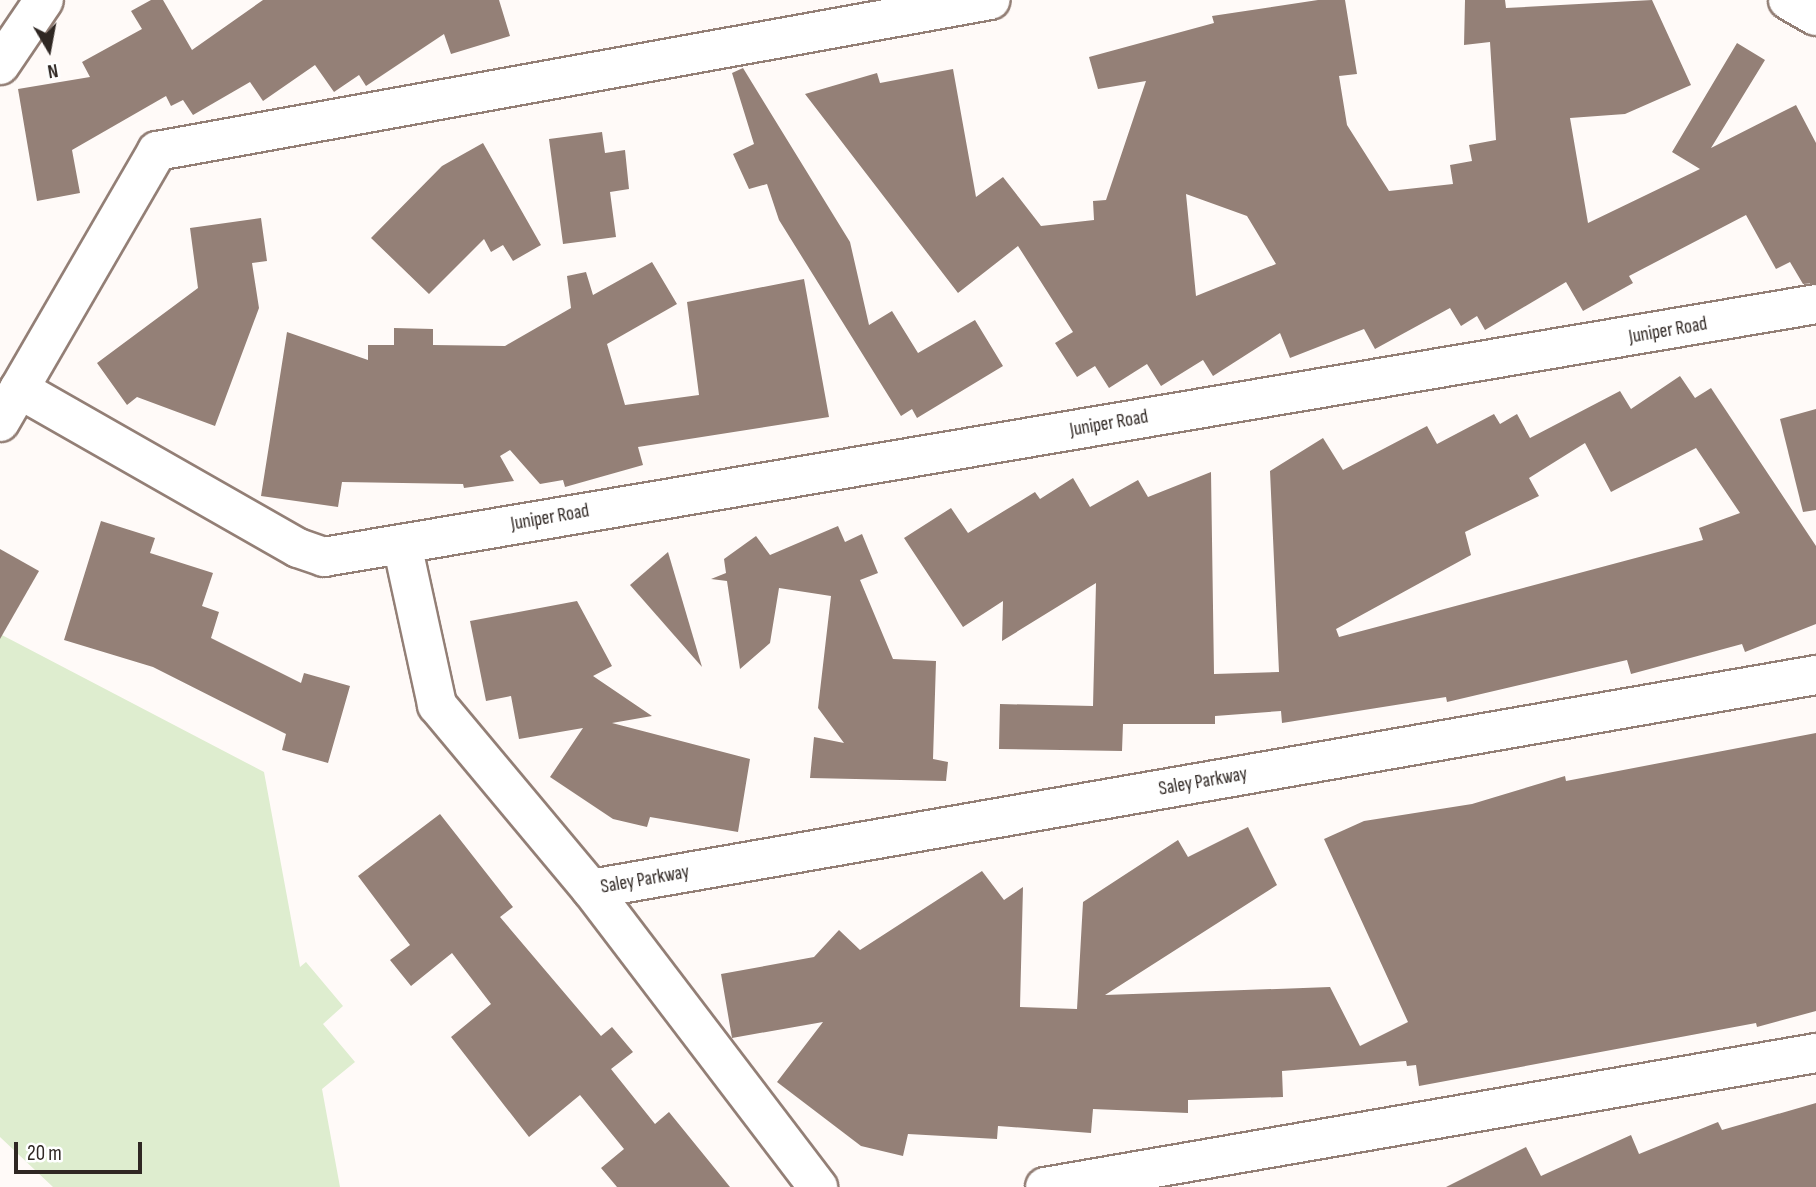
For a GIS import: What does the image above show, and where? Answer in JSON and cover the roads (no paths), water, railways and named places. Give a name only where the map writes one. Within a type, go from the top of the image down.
[{"type":"street","points":[[0,65],[44,0]]},
{"type":"street","points":[[0,422],[157,151],[925,5],[990,0]]},
{"type":"street","points":[[1788,0],[1816,16]]},
{"type":"street","name":"Juniper Road","points":[[19,389],[298,548],[324,557],[1816,304]]},
{"type":"street","points":[[402,544],[437,705],[591,889],[818,1187]]},
{"type":"street","name":"Saley Parkway","points":[[591,889],[1816,675]]},
{"type":"street","points":[[1045,1187],[1816,1054]]}]
